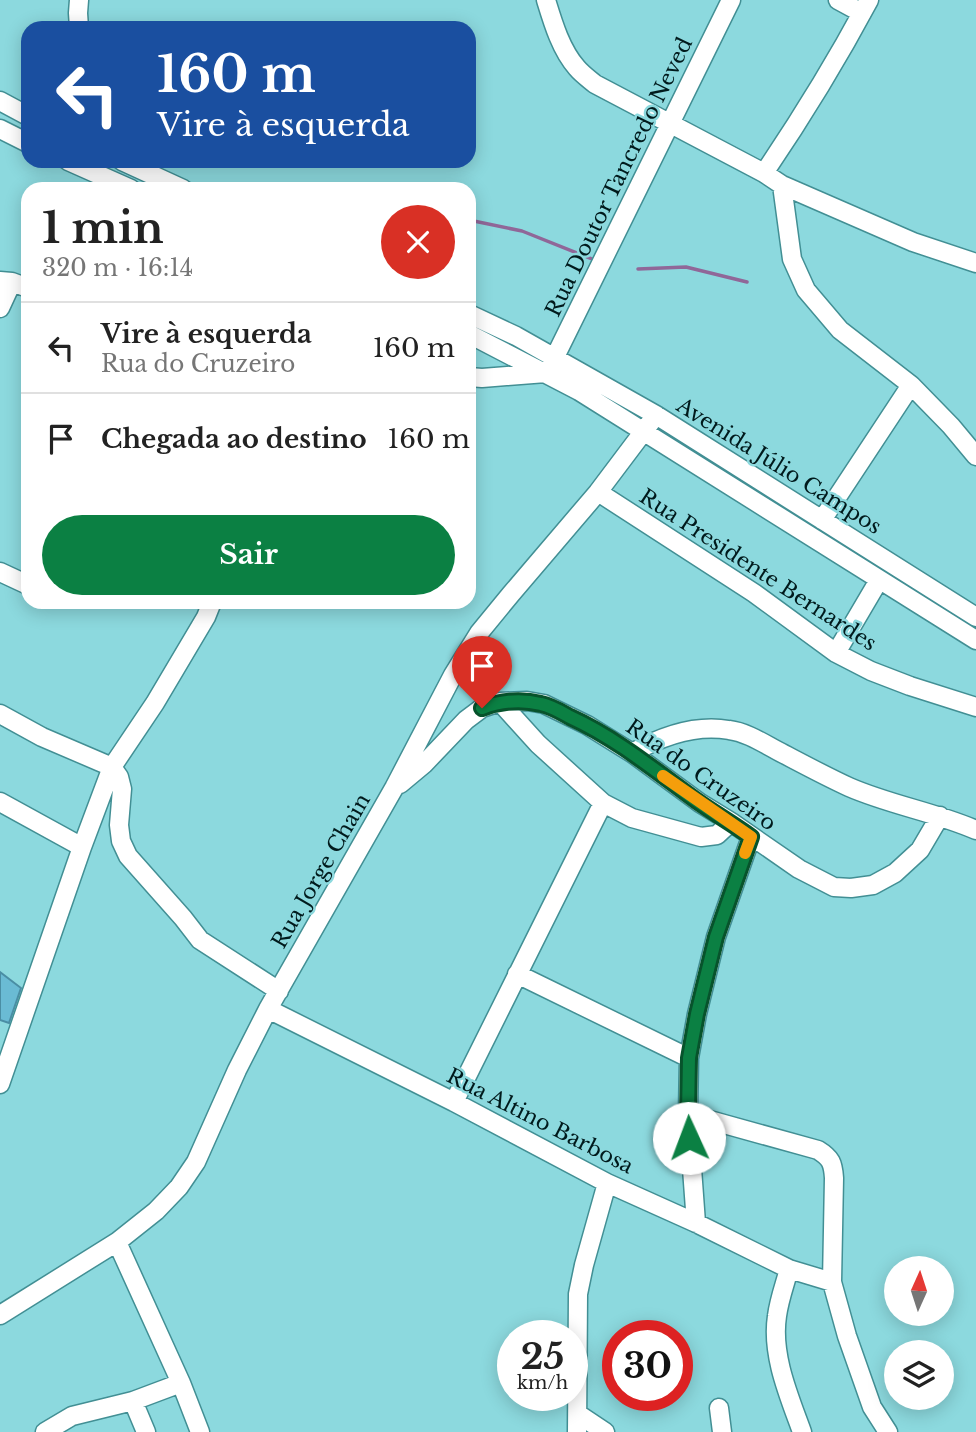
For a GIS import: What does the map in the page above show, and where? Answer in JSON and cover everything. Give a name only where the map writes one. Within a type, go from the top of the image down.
[{"type":"street","points":[[79,0],[79,21]]},
{"type":"street","points":[[545,0],[569,57],[595,84],[782,185],[912,242],[976,263]]},
{"type":"street","name":"Rua Doutor Tancredo Neved","points":[[551,366],[731,0]]},
{"type":"street","points":[[764,173],[822,84],[865,6],[838,0]]},
{"type":"street","points":[[0,101],[21,112]]},
{"type":"street","points":[[0,129],[21,139]]},
{"type":"street","points":[[84,168],[115,182]]},
{"type":"street","points":[[137,168],[168,182]]},
{"type":"street","points":[[782,185],[792,259],[806,290],[840,330],[911,385],[976,456]]},
{"type":"street","points":[[0,308],[13,283]]},
{"type":"street","points":[[476,317],[516,336],[579,391],[976,640]]},
{"type":"street","points":[[476,337],[551,366]]},
{"type":"street","points":[[476,378],[551,366]]},
{"type":"street","name":"Avenida Júlio Campos","points":[[551,366],[656,415],[976,617]]},
{"type":"street","points":[[822,520],[911,385]]},
{"type":"street","name":"Rua Jorge Chain","points":[[0,1315],[117,1242],[156,1211],[179,1187],[196,1163],[237,1070],[268,1009],[394,788],[453,675],[479,634],[510,594],[598,492],[656,415]]},
{"type":"street","points":[[683,457],[694,439]]},
{"type":"street","name":"Rua Presidente Bernardes","points":[[598,492],[754,593],[836,653],[871,671],[976,707]]},
{"type":"street","points":[[0,572],[21,582]]},
{"type":"street","points":[[836,653],[879,580]]},
{"type":"street","points":[[0,1084],[112,766],[155,703],[209,609]]},
{"type":"street","name":"Rua do Cruzeiro","points":[[394,788],[424,764],[466,720],[482,708],[500,702],[527,701],[544,704],[587,725],[632,753],[700,803],[799,869],[834,887],[873,885],[895,873],[920,850],[940,816]]},
{"type":"street","points":[[500,702],[538,744],[603,803],[632,818],[701,838],[717,835],[731,822]]},
{"type":"street","points":[[0,714],[42,737],[112,766],[122,789],[119,825],[121,841],[128,856],[200,940],[279,991]]},
{"type":"street","points":[[632,753],[673,734],[700,729],[729,730],[757,740],[853,788],[976,830]]},
{"type":"street","points":[[0,802],[82,847]]},
{"type":"street","points":[[454,1102],[603,803]]},
{"type":"street","points":[[696,1223],[688,1114],[689,1058],[716,937],[751,837]]},
{"type":"street","points":[[517,974],[689,1058]]},
{"type":"street","name":"Rua Altino Barbosa","points":[[268,1009],[454,1102],[607,1183],[789,1269],[832,1282]]},
{"type":"street","points":[[688,1114],[818,1150],[827,1156],[833,1165],[832,1282],[847,1336],[872,1407],[888,1432]]},
{"type":"street","points":[[605,1432],[577,1423],[578,1294],[607,1183]]},
{"type":"street","points":[[117,1242],[181,1383],[200,1432]]},
{"type":"street","points":[[789,1269],[777,1315],[776,1334],[781,1366],[802,1432]]},
{"type":"street","points":[[45,1432],[72,1416],[133,1401],[181,1383]]},
{"type":"street","points":[[133,1401],[146,1432]]},
{"type":"street","points":[[719,1408],[722,1432]]},
{"type":"building","points":[[0,972],[21,988],[9,1023],[0,1020]]},
{"type":"waterway","points":[[476,221],[522,231],[597,261]]},
{"type":"waterway","points":[[638,269],[686,267],[747,282]]},
{"type":"slow traffic","points":[[663,776],[751,837],[745,853]]},
{"type":"route","points":[[482,708],[500,702],[527,701],[544,704],[587,725],[632,753],[751,837],[716,937],[697,1014],[689,1058],[689,1138]]}]
